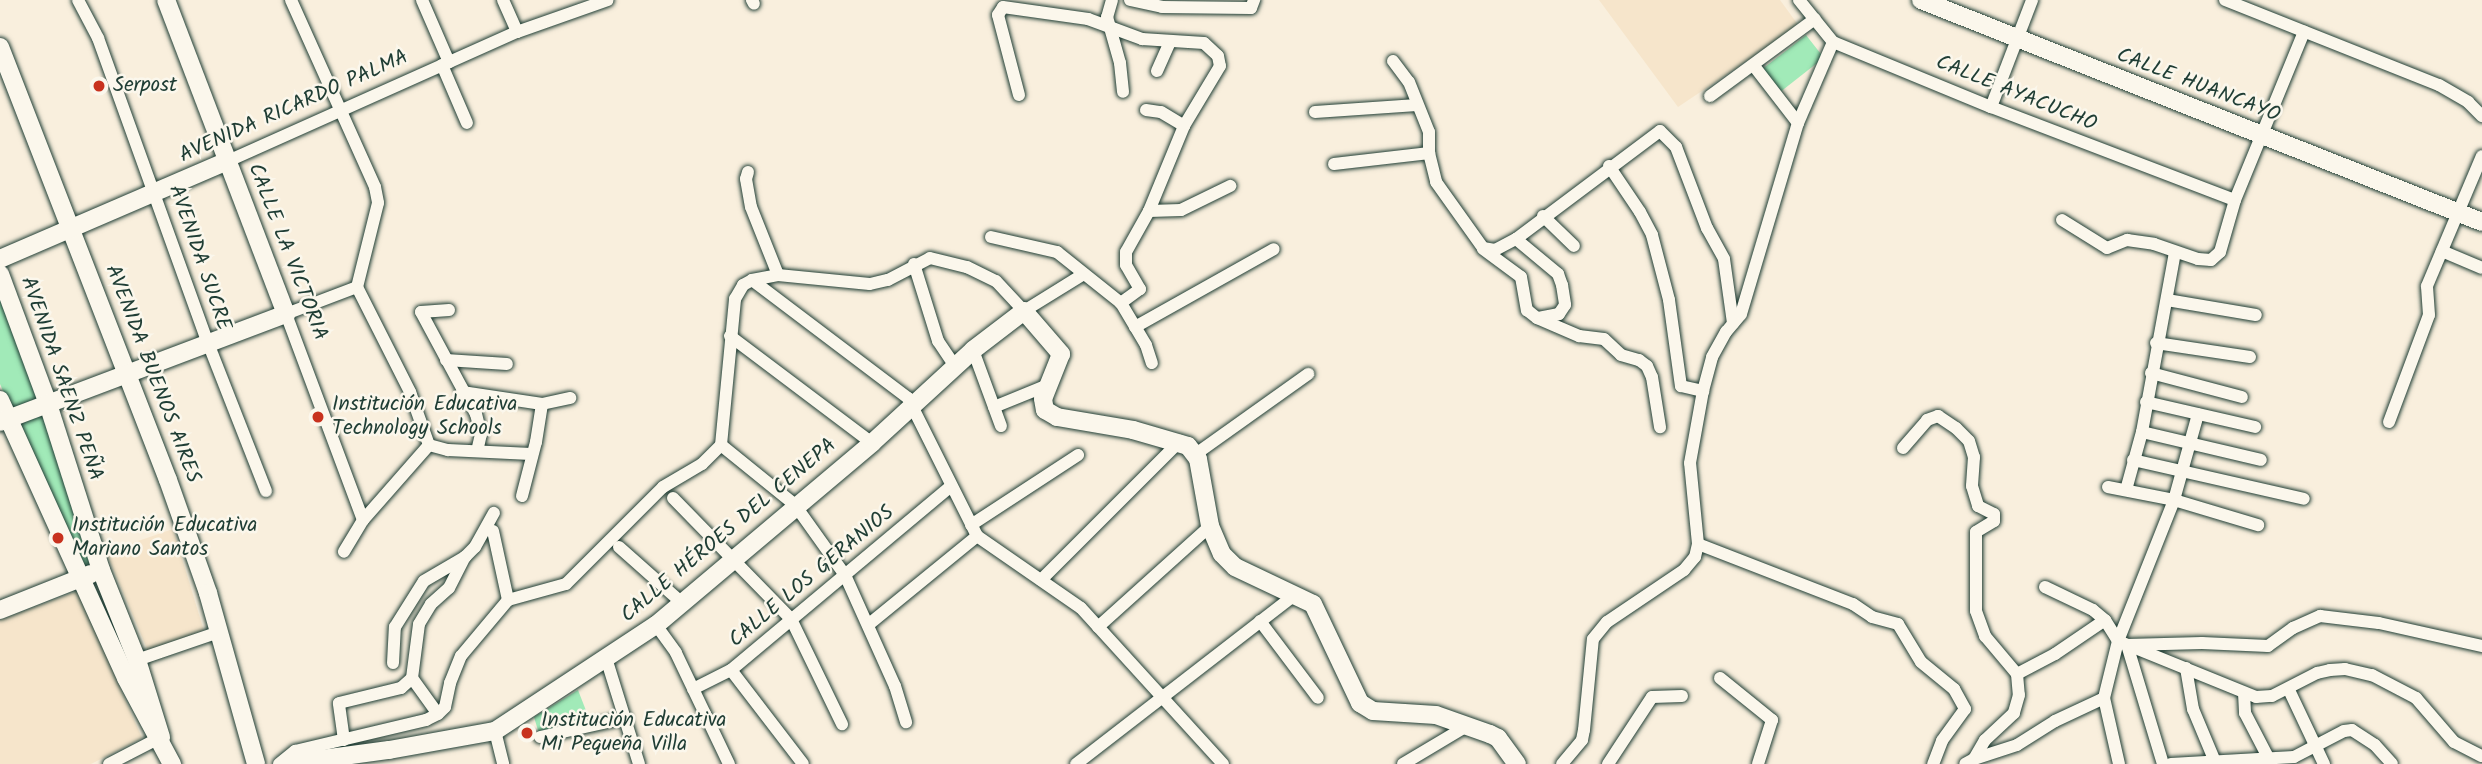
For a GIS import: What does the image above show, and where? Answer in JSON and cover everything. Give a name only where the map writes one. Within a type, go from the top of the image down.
[{"type":"street","name":"AVENIDA SUCRE","points":[[78,0],[98,38],[208,343],[266,491]]},
{"type":"street","name":"CALLE LA VICTORIA","points":[[166,0],[363,520]]},
{"type":"street","points":[[291,0],[375,187],[378,203],[357,287],[410,392],[429,445]]},
{"type":"street","points":[[422,0],[467,123]]},
{"type":"street","points":[[503,0],[517,32]]},
{"type":"street","name":"AVENIDA RICARDO PALMA","points":[[0,259],[342,113],[517,32],[608,0]]},
{"type":"street","points":[[1112,0],[1107,17],[1112,29],[1123,92]]},
{"type":"street","points":[[1130,0],[1162,6],[1251,8],[1254,0]]},
{"type":"street","name":"CALLE AYACUCHO","points":[[1799,0],[1833,41],[1991,107],[2235,200]]},
{"type":"street","name":"CALLE HUANCAYO","points":[[1921,0],[2482,222]]},
{"type":"street","points":[[1991,107],[2032,0]]},
{"type":"street","points":[[2225,0],[2447,88],[2482,116]]},
{"type":"street","points":[[1019,95],[998,15],[1003,7],[1027,4],[1088,19],[1142,39],[1204,43],[1215,51],[1220,66],[1184,126],[1149,211],[1125,256],[1126,265],[1140,289],[1121,303]]},
{"type":"street","points":[[1710,96],[1815,19]]},
{"type":"street","points":[[2062,220],[2107,248],[2127,240],[2154,244],[2175,253],[2211,260],[2220,252],[2235,200],[2304,32]]},
{"type":"street","points":[[1562,764],[1582,740],[1593,639],[1607,622],[1684,570],[1695,556],[1698,544],[1690,463],[1712,357],[1741,314],[1750,289],[1752,269],[1798,123],[1833,41]]},
{"type":"street","points":[[1157,71],[1170,42]]},
{"type":"street","name":"AVENIDA BUENOS AIRES","points":[[0,47],[73,228],[169,480],[219,632],[256,764]]},
{"type":"street","points":[[1394,61],[1409,82],[1429,132],[1429,153],[1436,182],[1483,248],[1521,277],[1527,310],[1537,318],[1579,336],[1604,339],[1621,355],[1639,360],[1647,366],[1652,377],[1660,428]]},
{"type":"street","points":[[1754,66],[1798,123]]},
{"type":"street","points":[[1315,112],[1417,105]]},
{"type":"street","points":[[1146,110],[1161,112],[1184,126]]},
{"type":"street","points":[[1483,248],[1495,250],[1516,239],[1609,166],[1660,131],[1676,147],[1707,228],[1724,259],[1734,323]]},
{"type":"street","points":[[1334,164],[1429,153]]},
{"type":"street","points":[[2389,422],[2429,315],[2427,286],[2482,156]]},
{"type":"street","points":[[1609,166],[1652,235],[1669,300],[1681,386],[1703,391]]},
{"type":"street","points":[[748,172],[746,178],[751,207],[778,275]]},
{"type":"street","points":[[1149,211],[1181,210],[1230,187]]},
{"type":"street","points":[[1543,216],[1574,246]]},
{"type":"street","points":[[991,237],[1053,250],[1084,274],[1121,303],[1152,363]]},
{"type":"street","points":[[1516,239],[1558,274],[1562,285],[1565,305],[1559,314],[1537,318]]},
{"type":"street","points":[[1135,327],[1274,249]]},
{"type":"street","points":[[2442,251],[2482,268]]},
{"type":"street","points":[[2126,491],[2142,432],[2156,344],[2175,253]]},
{"type":"street","points":[[279,764],[295,751],[438,714],[445,707],[450,683],[461,656],[508,600],[566,584],[663,487],[702,464],[721,445],[735,299],[743,285],[752,279],[778,275],[870,284],[888,280],[914,264],[930,258],[967,267],[996,281],[1062,354],[1048,385],[1043,407],[1052,415],[1180,441],[1196,453],[1203,473],[1210,526],[1222,554],[1235,567],[1313,604],[1360,703],[1373,711],[1436,715],[1498,738],[1517,764]]},
{"type":"street","points":[[914,264],[938,341],[956,366]]},
{"type":"street","name":"AVENIDA SAENZ PEÑA","points":[[0,274],[48,404],[101,570],[137,660],[172,764]]},
{"type":"street","name":"CALLE HÉROES DEL CENEPA","points":[[285,764],[391,757],[495,731],[656,625],[872,443],[973,350],[1024,311],[1084,274]]},
{"type":"street","points":[[752,279],[908,398],[950,487],[974,530],[1081,608],[1223,764]]},
{"type":"street","points":[[5,420],[357,287]]},
{"type":"street","points":[[2166,300],[2256,315]]},
{"type":"street","points":[[449,310],[421,312],[476,414],[481,434],[477,451]]},
{"type":"street","points":[[730,336],[872,443]]},
{"type":"street","points":[[2156,344],[2250,357]]},
{"type":"street","points":[[973,350],[1001,426]]},
{"type":"street","points":[[446,360],[507,364]]},
{"type":"street","points":[[2151,373],[2242,397]]},
{"type":"street","points":[[1196,453],[1308,374]]},
{"type":"street","points":[[994,407],[1048,385]]},
{"type":"street","points":[[462,392],[512,397],[542,404],[570,398]]},
{"type":"street","name":"AVENIDA SAENZ PEÑA","points":[[0,400],[5,420],[126,678],[161,737]]},
{"type":"street","points":[[2146,402],[2255,427]]},
{"type":"street","points":[[522,496],[536,442],[542,404]]},
{"type":"street","points":[[2119,764],[2104,698],[2174,500],[2192,444],[2198,414]]},
{"type":"street","points":[[1903,448],[1927,420],[1938,416],[1969,441],[1974,457],[1972,486],[1978,506],[1994,514],[1994,521],[1976,532],[1976,611],[1985,636],[2017,674],[2019,695],[2014,713],[1985,740],[1970,762]]},
{"type":"street","points":[[2142,432],[2261,460]]},
{"type":"street","points":[[1041,580],[1180,441]]},
{"type":"street","points":[[429,445],[448,450],[531,454]]},
{"type":"street","points":[[344,552],[363,520],[429,445]]},
{"type":"street","points":[[721,445],[796,505],[845,575],[895,686],[906,722]]},
{"type":"street","points":[[868,625],[974,530],[1078,455]]},
{"type":"street","points":[[2133,460],[2304,499]]},
{"type":"street","name":"CALLE LOS GERANIOS","points":[[693,690],[731,670],[950,487]]},
{"type":"street","points":[[2108,487],[2174,500],[2258,525]]},
{"type":"street","points":[[673,498],[791,619],[842,724]]},
{"type":"street","points":[[393,663],[396,627],[424,581],[465,557],[475,547],[494,513]]},
{"type":"street","points":[[1098,627],[1210,526]]},
{"type":"street","points":[[493,531],[508,600]]},
{"type":"street","points":[[1698,544],[1853,604],[1872,617],[1898,624],[1921,662],[1954,689],[1965,709],[1942,741],[1933,764]]},
{"type":"street","points":[[619,547],[682,603]]},
{"type":"street","points":[[344,740],[339,703],[401,688],[412,678],[419,624],[431,604],[449,588],[465,557]]},
{"type":"street","points":[[0,610],[101,570]]},
{"type":"street","points":[[2045,587],[2093,610],[2105,620],[2122,643],[2163,764]]},
{"type":"street","points":[[1076,764],[1296,594]]},
{"type":"street","points":[[2122,643],[2268,646],[2293,628],[2320,616],[2379,623],[2482,646]]},
{"type":"street","points":[[2017,674],[2055,654],[2105,620]]},
{"type":"street","points":[[1260,621],[1318,698]]},
{"type":"street","points":[[656,625],[676,653],[729,764]]},
{"type":"street","points":[[137,660],[219,632]]},
{"type":"street","points":[[2122,643],[2256,697],[2272,696],[2290,690],[2318,673],[2330,670],[2345,669],[2372,675],[2416,698],[2454,742],[2482,756]]},
{"type":"street","points":[[606,658],[639,764]]},
{"type":"street","points":[[2186,668],[2193,709],[2215,762]]},
{"type":"street","points":[[731,670],[803,764]]},
{"type":"street","points":[[412,678],[438,714]]},
{"type":"street","points":[[1720,678],[1772,720],[1758,764]]},
{"type":"street","points":[[2290,690],[2324,764]]},
{"type":"street","points":[[2244,693],[2245,713],[2269,760]]},
{"type":"street","points":[[1608,764],[1652,696],[1682,696]]},
{"type":"street","points":[[1970,762],[2017,745],[2055,721],[2104,698]]},
{"type":"street","points":[[540,737],[626,718]]},
{"type":"street","points":[[1403,764],[1465,727]]},
{"type":"street","points":[[2171,764],[2294,757],[2344,731],[2352,730],[2375,744],[2392,764]]},
{"type":"street","points":[[495,731],[503,764]]},
{"type":"street","points":[[109,764],[161,737]]},
{"type":"shaded area","points":[[1599,0],[1780,0],[1799,26],[1678,107]]},
{"type":"shaded area","points":[[173,529],[204,631],[148,651],[106,552]]},
{"type":"shaded area","points":[[78,591],[142,738],[91,764],[0,764],[0,620]]},
{"type":"green space","points":[[1806,35],[1824,58],[1781,92],[1763,69]]},
{"type":"green space","points":[[0,286],[45,400],[12,412],[0,384]]},
{"type":"green space","points":[[43,416],[91,564],[85,570],[19,426],[21,421]]},
{"type":"green space","points":[[578,690],[592,726],[540,737],[534,717]]},
{"type":"place","name":"Serpost","points":[[99,86]]},
{"type":"place","name":"Institución Educativa Technology Schools","points":[[318,417]]},
{"type":"place","name":"Institución Educativa Mariano Santos","points":[[58,538]]},
{"type":"place","name":"Institución Educativa Mi Pequeña Villa","points":[[527,733]]}]
